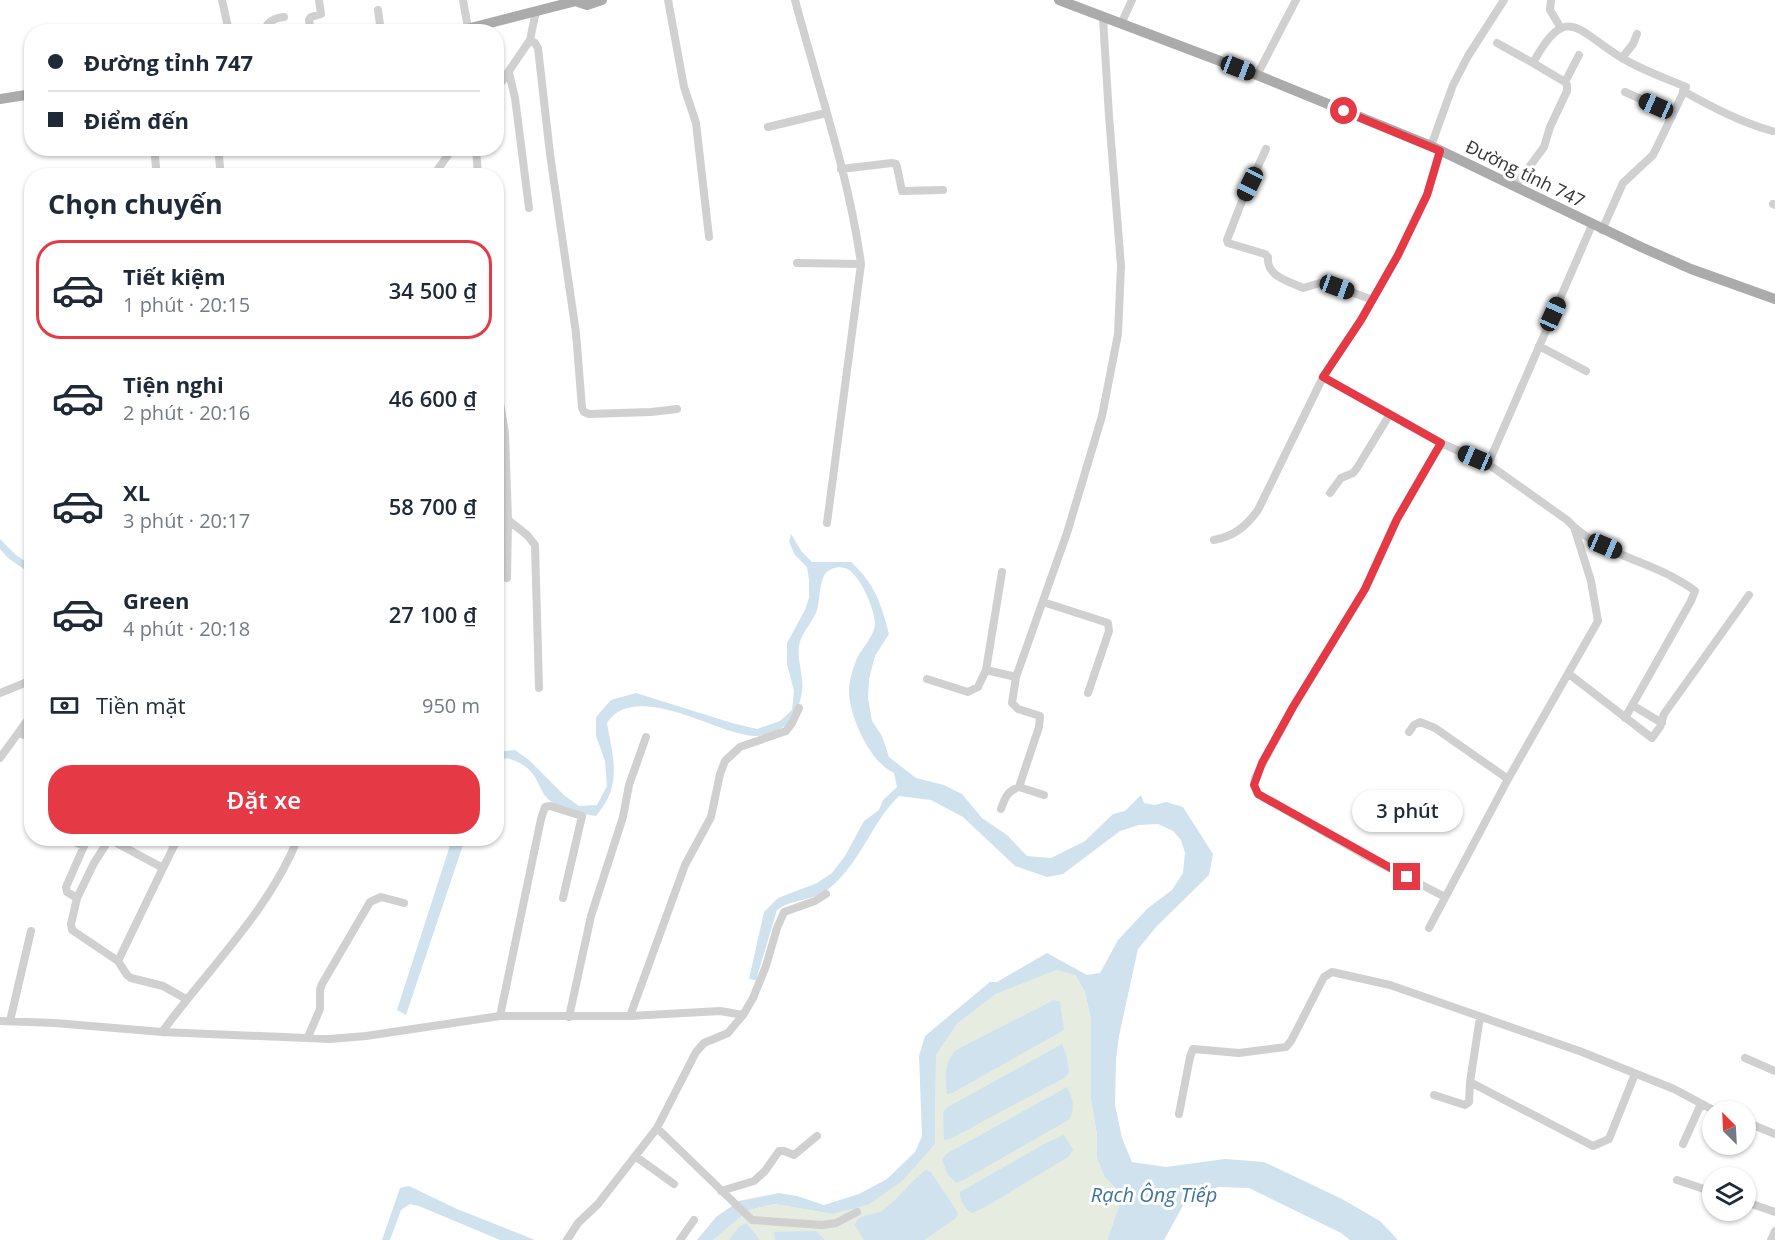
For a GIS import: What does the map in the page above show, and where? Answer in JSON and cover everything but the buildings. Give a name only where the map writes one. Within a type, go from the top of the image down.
[{"type":"main road","points":[[484,24],[579,1],[587,5],[602,0]]},
{"type":"main road","name":"Đường tỉnh 747","points":[[1059,0],[1257,75],[1435,148],[1597,227],[1682,265],[1775,299]]},
{"type":"main road","points":[[0,99],[24,95]]},
{"type":"street","points":[[222,0],[227,24]]},
{"type":"street","points":[[310,24],[311,17],[321,14],[319,0]]},
{"type":"street","points":[[463,0],[467,24]]},
{"type":"street","points":[[668,0],[684,87],[696,123],[709,237]]},
{"type":"street","points":[[795,0],[841,169],[858,240],[861,264],[827,523]]},
{"type":"street","points":[[1121,24],[1132,0]]},
{"type":"street","points":[[1257,75],[1296,0]]},
{"type":"street","points":[[1214,540],[1236,533],[1258,510],[1323,377],[1373,300],[1427,195],[1435,148],[1453,85],[1503,0]]},
{"type":"street","points":[[1551,0],[1551,10],[1559,25]]},
{"type":"street","points":[[378,10],[380,24]]},
{"type":"street","points":[[504,80],[530,40],[536,11]]},
{"type":"street","points":[[268,24],[270,21],[284,17]]},
{"type":"street","points":[[1001,809],[1006,795],[1019,787],[1041,720],[1037,714],[1014,706],[1012,703],[1016,677],[1067,533],[1102,416],[1118,334],[1121,266],[1103,18]]},
{"type":"street","points":[[1488,464],[1539,346],[1597,227],[1623,183],[1653,155],[1686,87],[1622,58],[1587,30],[1570,23],[1559,25],[1554,29],[1541,46],[1533,63]]},
{"type":"street","points":[[1622,58],[1634,44],[1637,34]]},
{"type":"street","points":[[530,40],[538,48],[548,142],[576,333],[582,408],[589,414],[677,409]]},
{"type":"street","points":[[1497,43],[1567,85],[1567,91],[1550,127],[1544,147],[1515,186]]},
{"type":"street","points":[[1565,82],[1579,55]]},
{"type":"street","points":[[509,73],[515,98],[529,208]]},
{"type":"street","points":[[1683,91],[1721,112],[1752,125],[1772,130]]},
{"type":"street","points":[[1625,92],[1672,113]]},
{"type":"street","points":[[768,127],[826,113]]},
{"type":"street","points":[[1266,150],[1242,201],[1227,240],[1228,243],[1266,254],[1267,265],[1272,273],[1303,288],[1320,283],[1373,300]]},
{"type":"street","points":[[841,169],[892,163],[896,164],[902,191],[943,190]]},
{"type":"street","points":[[797,263],[861,264]]},
{"type":"street","points":[[1539,346],[1586,371]]},
{"type":"street","points":[[1323,377],[1441,443],[1488,464],[1574,527],[1605,546],[1659,570],[1695,591],[1625,718]]},
{"type":"street","points":[[1329,493],[1341,478],[1358,468],[1390,414]]},
{"type":"street","points":[[1441,443],[1397,519],[1365,589],[1293,707],[1262,763],[1254,785],[1258,794],[1368,857],[1445,897]]},
{"type":"street","points":[[504,470],[508,520],[507,578]]},
{"type":"street","points":[[508,520],[527,535],[534,545],[539,688]]},
{"type":"street","points":[[1429,928],[1508,779],[1593,631],[1598,616],[1591,581],[1574,527]]},
{"type":"street","points":[[927,679],[968,692],[978,687],[986,670],[1002,572]]},
{"type":"street","points":[[1569,674],[1652,738],[1661,725],[1664,714],[1749,595]]},
{"type":"street","points":[[1042,602],[1108,623],[1109,631],[1088,693]]},
{"type":"street","points":[[986,670],[1016,677]]},
{"type":"street","points":[[0,693],[24,683]]},
{"type":"street","points":[[1632,705],[1661,725]]},
{"type":"street","points":[[630,1016],[685,865],[711,817],[725,761],[740,747],[786,731],[799,708]]},
{"type":"street","points":[[1409,732],[1420,722],[1435,728],[1508,779]]},
{"type":"street","points":[[0,758],[24,726]]},
{"type":"street","points":[[19,733],[24,735]]},
{"type":"street","points":[[569,1017],[591,916],[623,817],[629,785],[646,737]]},
{"type":"street","points":[[1019,787],[1044,795]]},
{"type":"street","points":[[500,1016],[541,819],[545,807],[550,806],[582,816],[563,898]]},
{"type":"street","points":[[77,898],[67,892],[66,887],[85,846]]},
{"type":"street","points":[[105,846],[94,863],[77,898],[71,924],[72,930],[118,962],[131,978],[163,986],[186,999]]},
{"type":"street","points":[[123,846],[163,868]]},
{"type":"street","points":[[118,962],[174,846]]},
{"type":"street","points":[[162,1032],[266,898],[295,846]]},
{"type":"street","points":[[567,1240],[578,1223],[598,1204],[657,1128],[696,1052],[704,1043],[728,1033],[743,1015],[753,998],[766,966],[784,912],[815,901],[826,894]]},
{"type":"street","points":[[308,1037],[320,1009],[322,984],[370,902],[381,897],[404,903]]},
{"type":"street","points":[[31,931],[5,1022],[330,1039],[366,1036],[500,1016],[630,1016],[720,1011],[743,1015]]},
{"type":"street","points":[[1179,1114],[1193,1048],[1239,1053],[1286,1047],[1323,977],[1332,972],[1390,985],[1581,1052],[1674,1089],[1701,1104],[1683,1144]]},
{"type":"street","points":[[1434,1095],[1465,1105],[1469,1102],[1480,1017]]},
{"type":"street","points":[[1745,1058],[1775,1071]]},
{"type":"street","points":[[1470,1082],[1593,1146],[1609,1139],[1635,1074]]},
{"type":"street","points":[[1756,1126],[1775,1134]]},
{"type":"street","points":[[657,1128],[752,1220],[822,1225],[836,1223],[856,1212]]},
{"type":"street","points":[[725,1195],[754,1181],[765,1172],[779,1151],[794,1155],[817,1136]]},
{"type":"street","points":[[635,1156],[674,1184]]},
{"type":"street","points":[[1677,1180],[1702,1188]]},
{"type":"street","points":[[1756,1205],[1775,1212]]},
{"type":"street","points":[[680,1240],[694,1220]]},
{"type":"street","points":[[1770,1240],[1775,1231]]},
{"type":"shaded area","points":[[1057,970],[1074,974],[1085,992],[1091,1020],[1091,1100],[1097,1136],[1097,1158],[1123,1195],[1107,1240],[713,1240],[749,1210],[774,1204],[833,1214],[868,1205],[935,1144],[936,1055],[958,1023],[996,994]]},
{"type":"water","name":"Rạch Ông Tiếp","points":[[791,534],[802,552],[812,562],[851,562],[866,578],[876,595],[889,634],[875,656],[869,679],[868,698],[872,721],[882,736],[889,757],[916,778],[944,785],[962,794],[982,818],[1007,835],[1027,856],[1051,858],[1085,841],[1113,814],[1125,811],[1141,795],[1144,803],[1155,805],[1166,802],[1183,807],[1213,854],[1209,875],[1157,926],[1138,949],[1116,1059],[1115,1105],[1122,1138],[1132,1162],[1166,1167],[1225,1159],[1264,1162],[1342,1199],[1380,1221],[1398,1240],[1350,1240],[1341,1233],[1249,1188],[1218,1187],[1185,1202],[1164,1240],[1107,1240],[1123,1195],[1105,1177],[1097,1158],[1097,1135],[1091,1100],[1091,1020],[1085,992],[1075,975],[1057,970],[996,994],[958,1023],[936,1055],[935,1144],[902,1181],[868,1205],[833,1214],[774,1204],[749,1210],[713,1240],[697,1240],[716,1217],[739,1201],[779,1193],[824,1205],[859,1194],[887,1179],[915,1152],[922,1136],[919,1056],[925,1036],[990,982],[997,982],[1047,953],[1087,975],[1100,973],[1118,940],[1148,908],[1172,890],[1183,873],[1185,853],[1181,840],[1173,831],[1158,824],[1139,825],[1120,831],[1063,874],[1047,877],[1015,866],[963,817],[931,800],[899,796],[883,815],[850,867],[835,883],[821,894],[787,904],[777,910],[756,980],[749,979],[764,912],[778,898],[817,883],[832,873],[845,856],[864,821],[879,810],[883,800],[897,787],[894,773],[885,768],[869,749],[852,711],[849,689],[851,677],[857,658],[869,640],[875,622],[869,600],[850,571],[842,567],[834,568],[829,570],[823,578],[817,610],[799,646],[802,686],[800,703],[789,721],[773,733],[753,736],[741,734],[670,710],[651,707],[634,707],[618,712],[607,723],[613,760],[613,782],[604,805],[596,816],[563,808],[551,802],[527,768],[507,758],[504,759],[504,751],[515,750],[529,760],[565,796],[579,806],[597,805],[607,786],[605,761],[596,736],[596,717],[611,700],[636,693],[757,729],[780,721],[792,710],[794,691],[787,664],[787,643],[809,598],[807,567],[795,555],[789,542]]},
{"type":"water","points":[[0,539],[24,560],[24,569],[8,558],[0,549]]},
{"type":"water","points":[[450,846],[463,846],[406,1015],[397,1010]]},
{"type":"water","points":[[1054,1000],[1060,1002],[1064,1030],[947,1094],[946,1070],[956,1050]]},
{"type":"water","points":[[1062,1044],[1067,1057],[1069,1073],[1064,1078],[950,1139],[944,1140],[943,1112],[948,1107]]},
{"type":"water","points":[[1067,1087],[1073,1103],[1070,1119],[967,1178],[956,1183],[948,1175],[942,1160],[946,1154]]},
{"type":"water","points":[[1064,1135],[1073,1150],[1068,1157],[987,1206],[972,1213],[965,1207],[960,1198],[960,1192]]},
{"type":"water","points":[[926,1170],[931,1172],[956,1210],[958,1214],[956,1218],[924,1240],[864,1240],[855,1225],[859,1218],[883,1210]]},
{"type":"water","points":[[409,1186],[457,1209],[535,1240],[500,1240],[410,1204],[401,1210],[390,1240],[382,1240],[400,1188]]},
{"type":"water","points":[[746,1223],[760,1240],[729,1240],[739,1227]]},
{"type":"water","points":[[816,1231],[825,1240],[775,1240],[774,1232]]},
{"type":"route","points":[[1344,111],[1440,151],[1427,195],[1398,255],[1361,320],[1323,377],[1441,443],[1397,519],[1365,589],[1293,707],[1262,763],[1254,785],[1258,794],[1407,877]]}]
